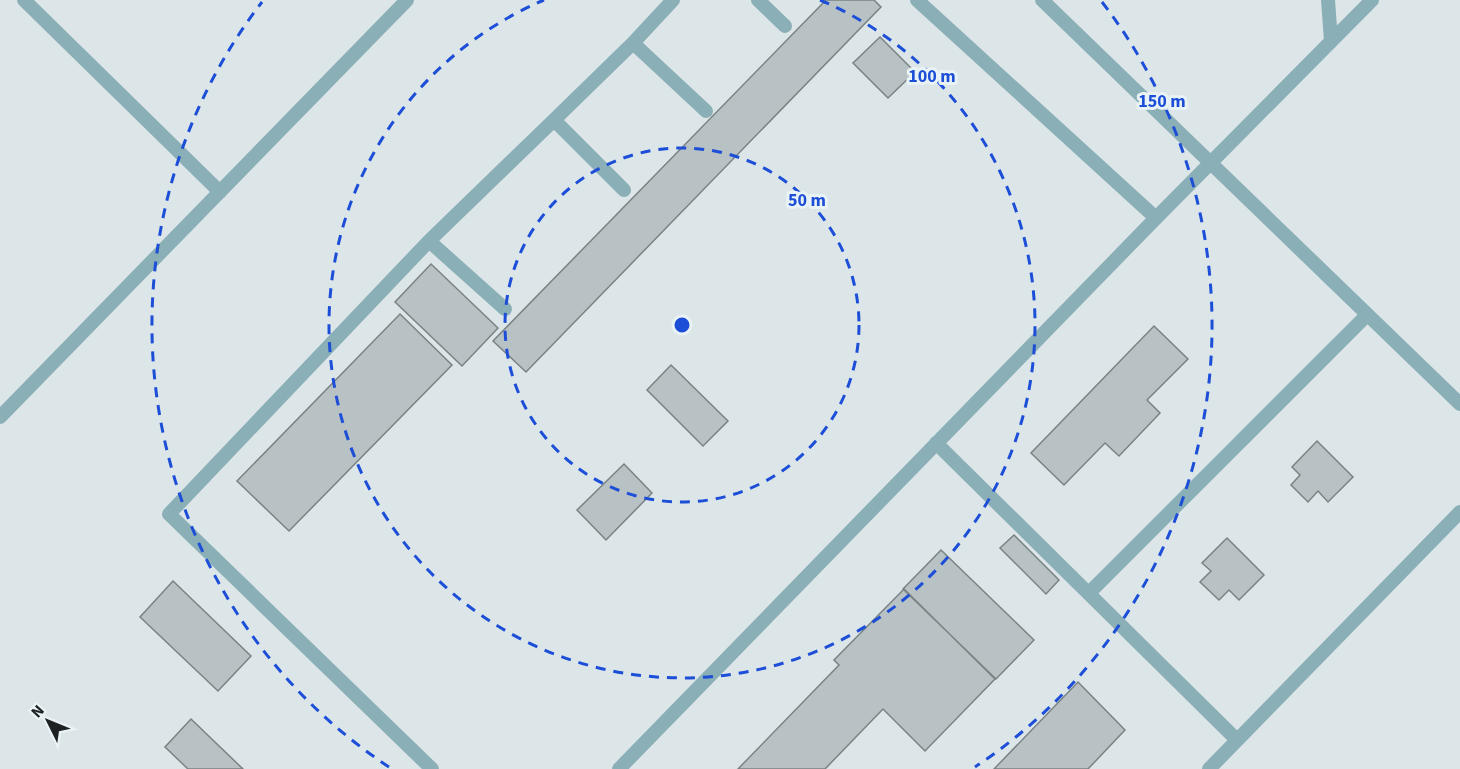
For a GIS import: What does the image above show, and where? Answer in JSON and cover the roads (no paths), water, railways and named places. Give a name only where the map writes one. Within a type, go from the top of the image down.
[{"type":"lane","points":[[24,0],[220,192]]},
{"type":"lane","points":[[0,417],[407,0]]},
{"type":"lane","points":[[432,769],[169,514],[429,241],[673,0]]},
{"type":"lane","points":[[758,0],[785,26]]},
{"type":"lane","points":[[917,0],[1156,218]]},
{"type":"lane","points":[[1042,0],[1209,164],[1460,404]]},
{"type":"lane","points":[[1328,0],[1331,41]]},
{"type":"lane","points":[[619,769],[1156,218],[1372,0]]},
{"type":"lane","points":[[633,42],[706,111]]},
{"type":"lane","points":[[554,120],[624,190]]},
{"type":"lane","points":[[429,241],[505,309]]},
{"type":"lane","points":[[1089,593],[1367,315]]},
{"type":"lane","points":[[936,443],[1237,740]]},
{"type":"lane","points":[[1209,769],[1460,512]]}]
